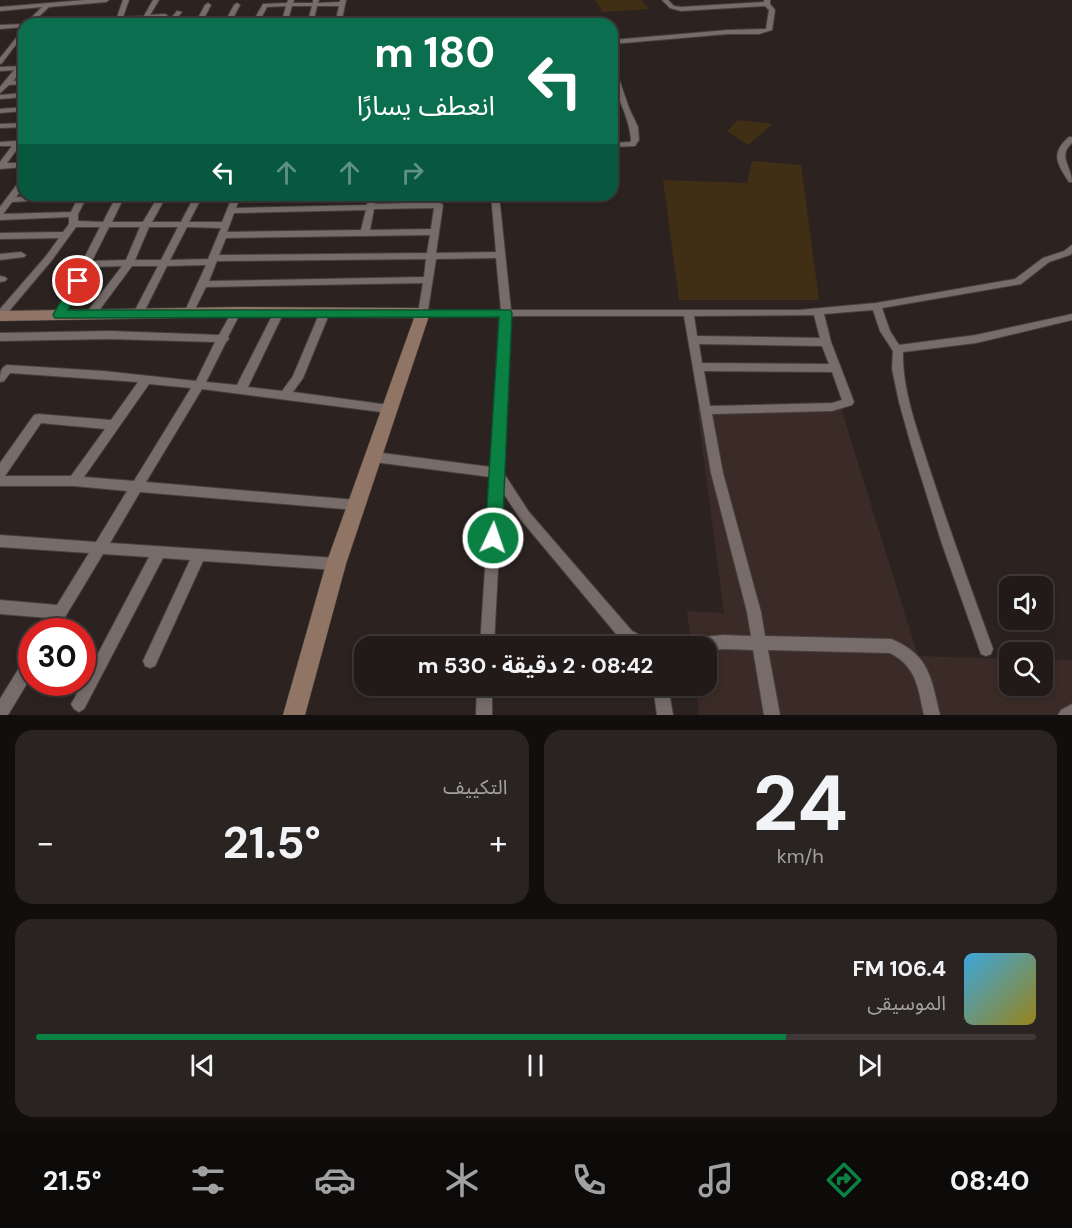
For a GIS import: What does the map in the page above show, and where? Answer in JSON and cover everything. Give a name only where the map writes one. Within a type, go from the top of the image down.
[{"type":"street","points":[[21,0],[27,4],[27,7]]},
{"type":"street","points":[[0,9],[47,3],[106,0]]},
{"type":"street","points":[[116,18],[126,0]]},
{"type":"street","points":[[145,17],[156,0]]},
{"type":"street","points":[[618,42],[769,30],[772,10],[767,2],[678,8],[672,7],[665,0]]},
{"type":"street","points":[[724,0],[730,6]]},
{"type":"street","points":[[62,18],[76,2]]},
{"type":"street","points":[[90,18],[99,2]]},
{"type":"street","points":[[312,18],[316,2]]},
{"type":"street","points":[[258,18],[265,5],[343,2],[339,18]]},
{"type":"street","points":[[33,18],[47,3]]},
{"type":"street","points":[[286,18],[291,3]]},
{"type":"street","points":[[201,18],[208,5]]},
{"type":"street","points":[[230,18],[237,5]]},
{"type":"street","points":[[5,15],[11,8]]},
{"type":"street","points":[[174,18],[179,12]]},
{"type":"street","points":[[137,18],[165,16]]},
{"type":"street","points":[[0,27],[18,27]]},
{"type":"street","points":[[0,62],[18,36]]},
{"type":"street","points":[[0,69],[18,68]]},
{"type":"street","points":[[0,91],[18,72]]},
{"type":"street","points":[[7,83],[18,82]]},
{"type":"street","points":[[618,95],[634,127],[635,140],[632,144],[618,144]]},
{"type":"street","points":[[0,97],[18,96]]},
{"type":"street","points":[[0,111],[18,110]]},
{"type":"street","points":[[0,126],[18,125]]},
{"type":"street","points":[[1072,139],[1063,145],[1060,151],[1063,168],[1072,180]]},
{"type":"street","points":[[0,144],[18,144]]},
{"type":"street","points":[[0,166],[18,145]]},
{"type":"street","points":[[0,166],[18,165]]},
{"type":"street","points":[[0,215],[18,189]]},
{"type":"street","points":[[10,200],[18,199]]},
{"type":"street","points":[[0,316],[49,258],[74,219],[82,201]]},
{"type":"street","points":[[60,315],[118,201]]},
{"type":"street","points":[[91,314],[129,264],[146,224],[159,201]]},
{"type":"street","points":[[138,314],[196,201]]},
{"type":"street","points":[[189,313],[214,260],[235,201]]},
{"type":"street","points":[[365,233],[371,201]]},
{"type":"street","points":[[488,636],[506,313],[496,201]]},
{"type":"street","points":[[231,211],[439,204],[423,313],[336,564],[294,715]]},
{"type":"street","points":[[0,215],[146,224],[225,225]]},
{"type":"street","points":[[221,235],[435,232]]},
{"type":"street","points":[[0,236],[64,235]]},
{"type":"street","points":[[0,316],[236,312],[818,311],[876,306],[1018,282],[1046,260],[1067,253],[1072,248]]},
{"type":"street","points":[[0,256],[21,255]]},
{"type":"street","points":[[87,264],[501,255]]},
{"type":"street","points":[[204,284],[428,280]]},
{"type":"street","points":[[876,306],[882,316],[885,331],[897,349],[896,365],[918,453],[986,649]]},
{"type":"street","points":[[705,410],[832,407],[848,402],[826,342],[818,311]]},
{"type":"street","points":[[56,618],[134,487],[198,386],[236,312]]},
{"type":"street","points":[[241,389],[279,312]]},
{"type":"street","points":[[284,396],[298,378],[325,312]]},
{"type":"street","points":[[688,313],[717,473],[754,612],[772,715]]},
{"type":"street","points":[[897,349],[976,339],[1072,317]]},
{"type":"street","points":[[0,337],[109,335],[224,339]]},
{"type":"street","points":[[692,340],[826,342]]},
{"type":"street","points":[[697,367],[835,368]]},
{"type":"street","points":[[0,378],[7,369],[62,372],[241,389],[389,409]]},
{"type":"street","points":[[74,481],[146,380]]},
{"type":"street","points":[[0,473],[38,418],[113,425]]},
{"type":"street","points":[[374,457],[497,473],[525,516],[627,636]]},
{"type":"street","points":[[0,481],[74,481],[356,505]]},
{"type":"street","points":[[0,541],[336,564]]},
{"type":"street","points":[[79,704],[159,552]]},
{"type":"street","points":[[150,660],[200,555]]},
{"type":"street","points":[[0,607],[60,612]]},
{"type":"street","points":[[717,643],[891,646],[905,651],[922,670],[932,715]]},
{"type":"street","points":[[0,714],[5,696],[18,679]]},
{"type":"street","points":[[484,715],[485,696]]},
{"type":"street","points":[[662,696],[665,715]]},
{"type":"street","points":[[1066,715],[1072,712]]},
{"type":"shaded area","points":[[595,0],[641,0],[649,9],[603,12]]},
{"type":"shaded area","points":[[738,120],[773,124],[748,145],[727,131]]},
{"type":"shaded area","points":[[752,161],[801,165],[819,300],[679,300],[663,180],[747,183]]},
{"type":"shaded area","points":[[840,405],[918,656],[999,659],[999,696],[1053,696],[1053,659],[1072,660],[1072,715],[699,715],[697,696],[717,696],[717,636],[690,636],[687,611],[724,613],[697,407]]},
{"type":"route","points":[[78,281],[60,315],[236,312],[506,313],[493,538]]}]
